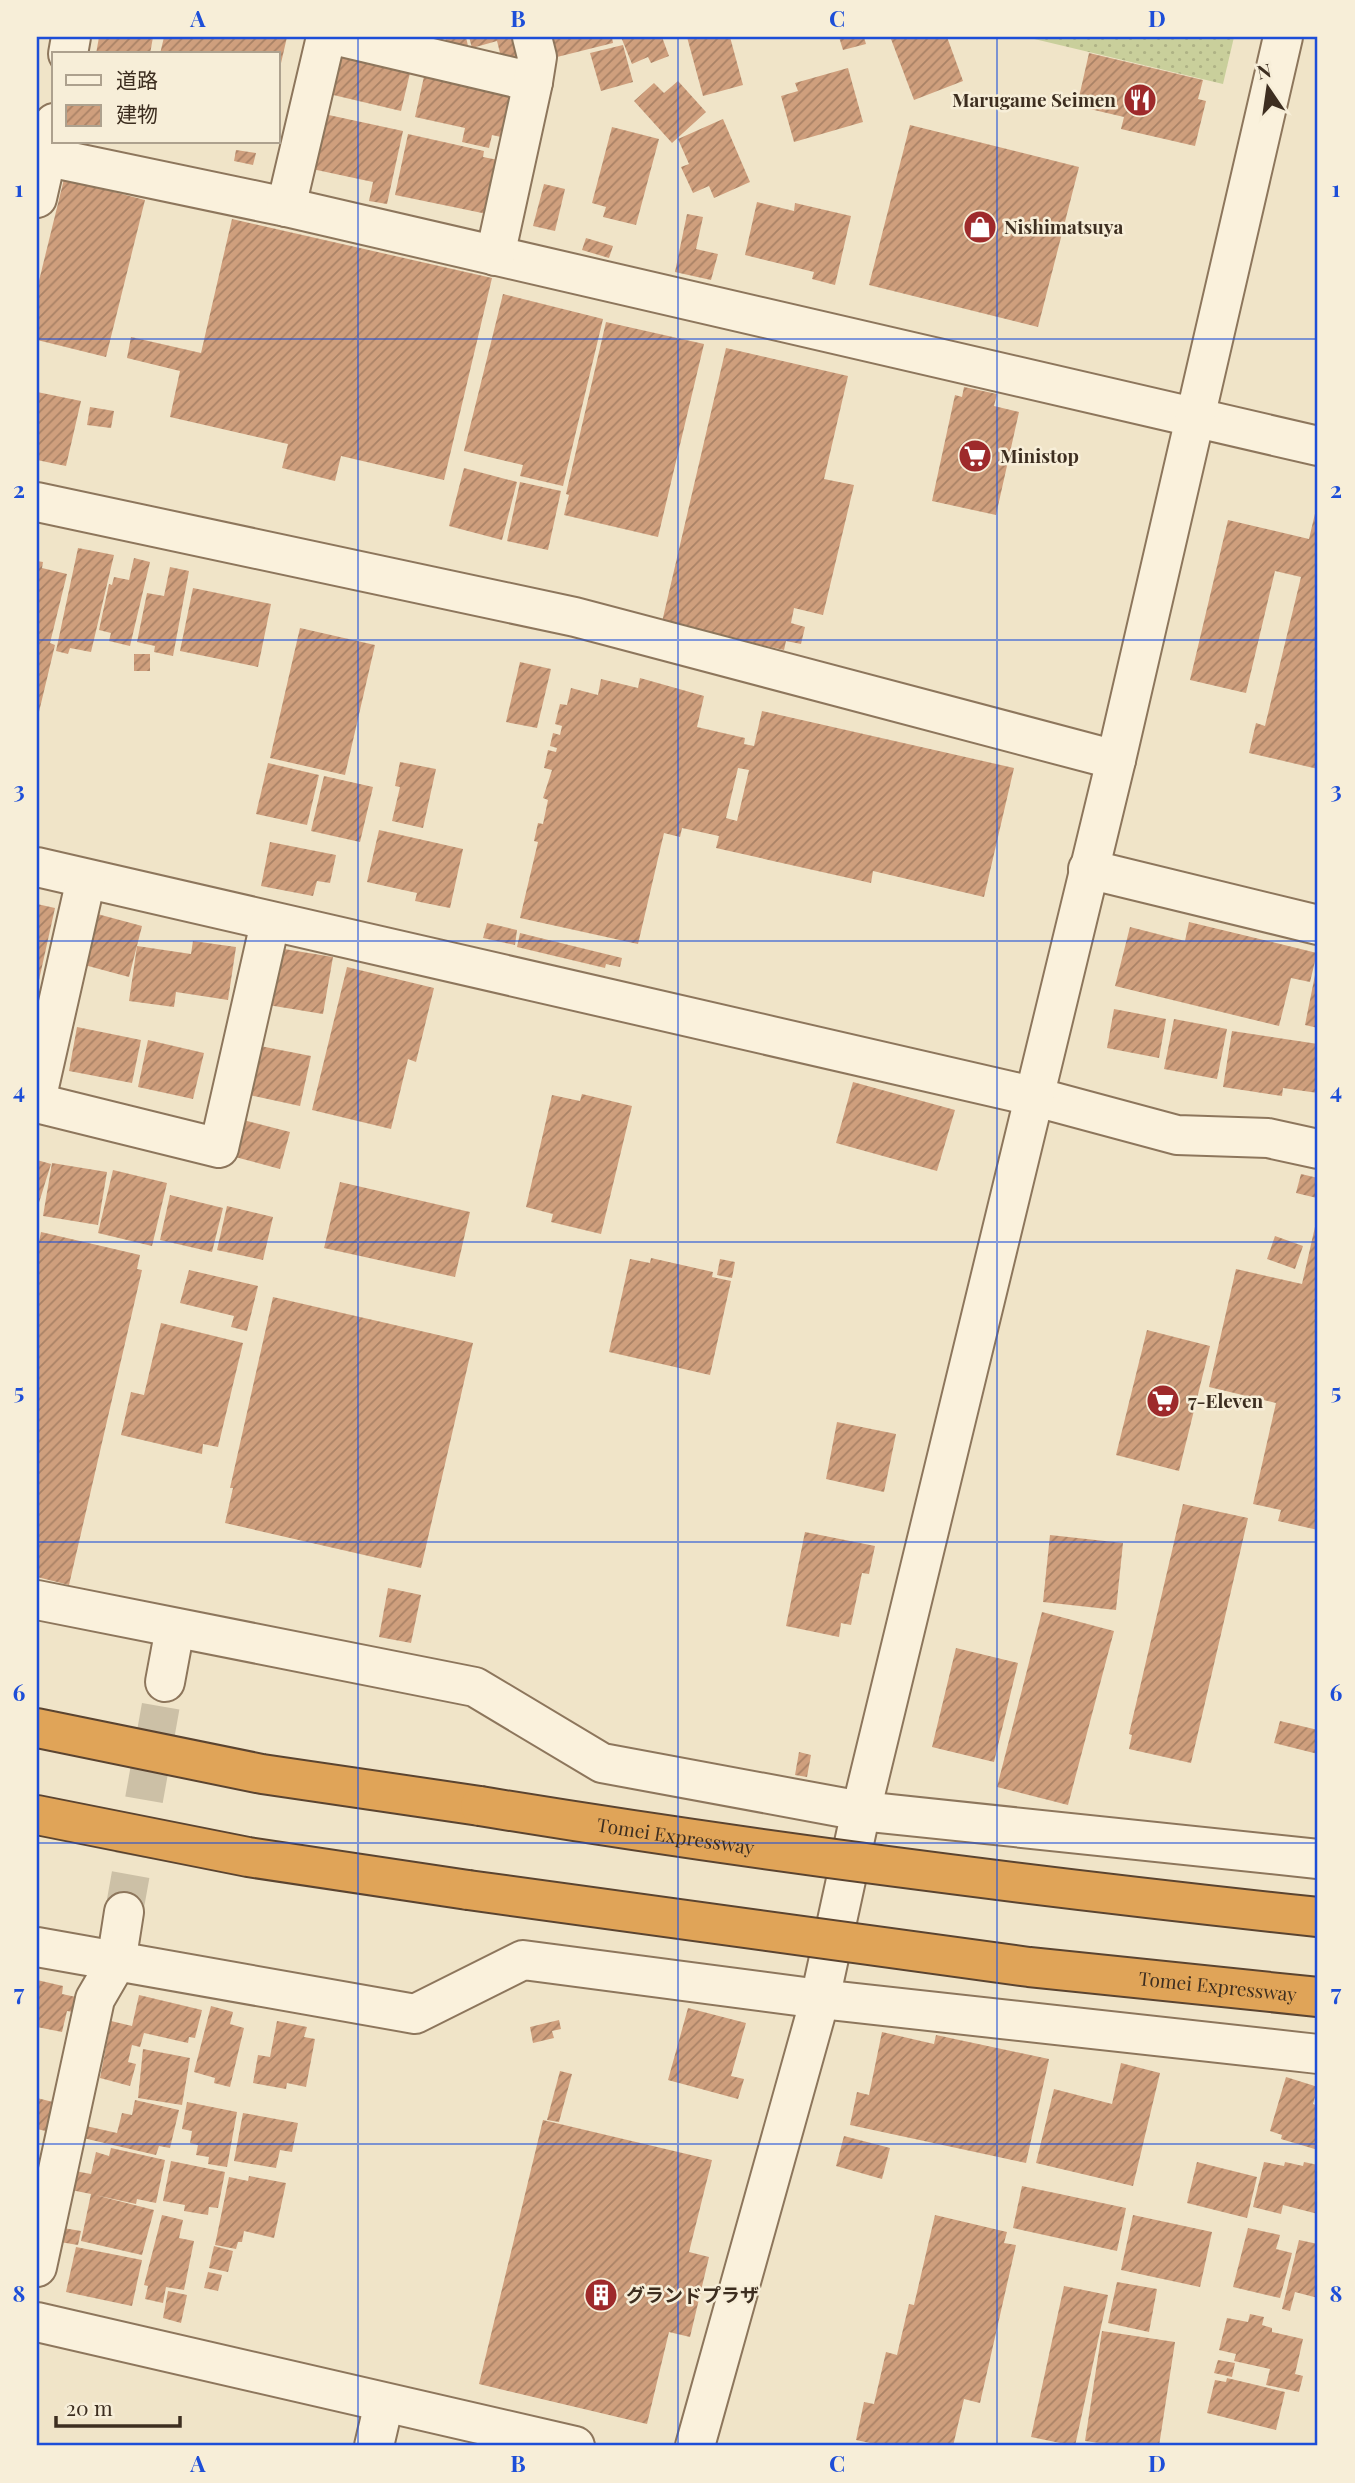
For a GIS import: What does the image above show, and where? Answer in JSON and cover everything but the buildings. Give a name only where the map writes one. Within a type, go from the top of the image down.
[{"type":"highway","name":"Tomei Expressway","points":[[37,1728],[261,1773],[651,1834],[1029,1886],[1318,1917]]},
{"type":"highway","name":"Tomei Expressway","points":[[37,1815],[248,1857],[468,1891],[1028,1967],[1318,1997]]},
{"type":"street","points":[[286,207],[326,37]]},
{"type":"street","points":[[342,37],[533,82]]},
{"type":"street","points":[[495,256],[533,82],[537,57],[532,37]]},
{"type":"street","points":[[695,2446],[820,1999],[861,1811],[1032,1096],[1116,760],[1283,37]]},
{"type":"street","points":[[37,198],[46,148],[495,256],[1318,446]]},
{"type":"street","points":[[37,502],[575,617],[1116,760]]},
{"type":"street","points":[[37,867],[270,923],[1032,1096],[1177,1135],[1269,1138],[1318,1149]]},
{"type":"street","points":[[1088,869],[1318,925]]},
{"type":"street","points":[[37,1096],[86,879]]},
{"type":"street","points":[[37,1103],[219,1148],[270,923]]},
{"type":"street","points":[[37,1600],[475,1687],[603,1763],[861,1811],[1318,1859]]},
{"type":"street","points":[[165,1682],[174,1628]]},
{"type":"street","points":[[37,2267],[94,1999],[116,1963],[124,1912]]},
{"type":"street","points":[[37,1947],[415,2014],[523,1960],[820,1999],[1318,2054]]},
{"type":"street","points":[[37,2322],[575,2446]]},
{"type":"street","points":[[374,2446],[384,2403]]},
{"type":"green space","points":[[1026,37],[1234,37],[1223,84]]},
{"type":"tunnel","points":[[124,1912],[165,1682]]},
{"type":"place","name":"Marugame Seimen","points":[[1140,100]]},
{"type":"place","name":"Nishimatsuya","points":[[980,227]]},
{"type":"place","name":"Ministop","points":[[975,456]]},
{"type":"place","name":"7-Eleven","points":[[1163,1401]]},
{"type":"place","name":"グランドプラザ","points":[[601,2295]]}]
